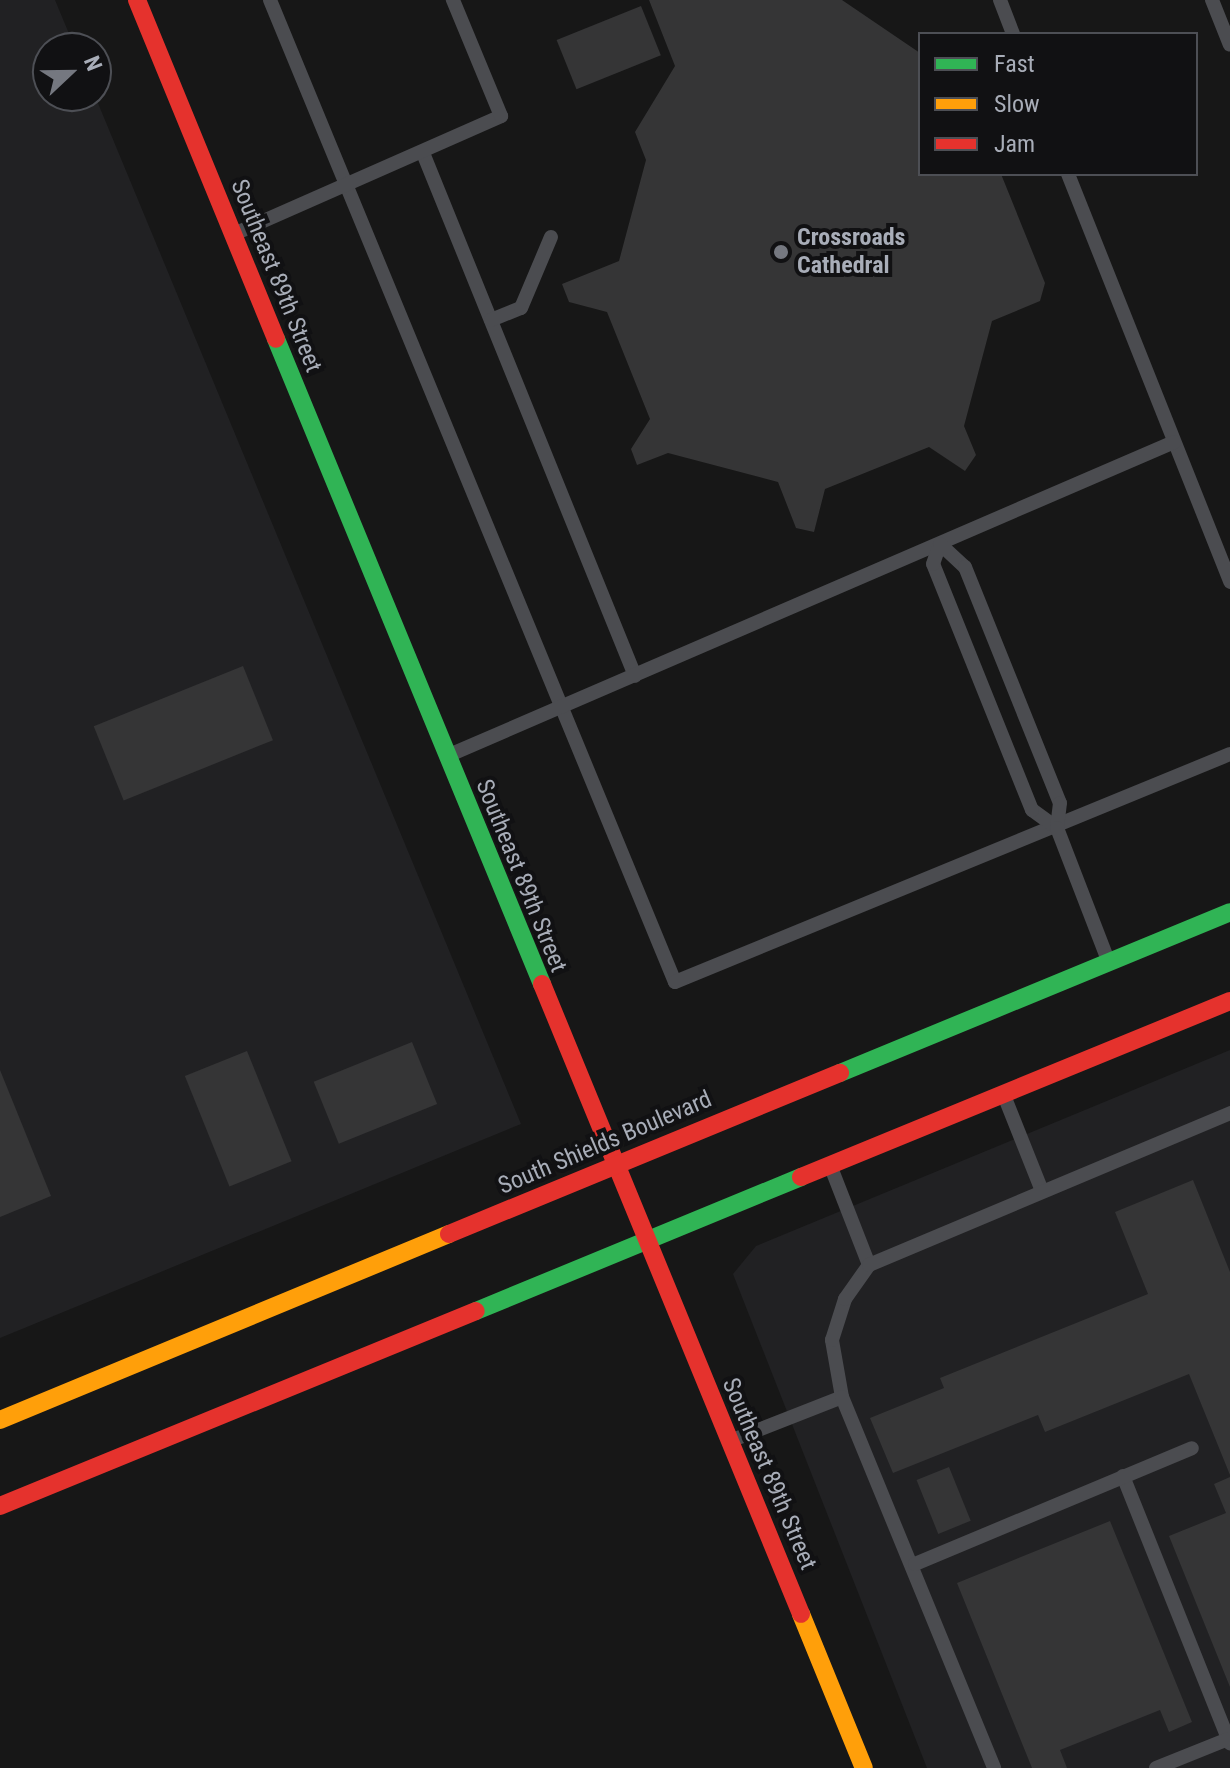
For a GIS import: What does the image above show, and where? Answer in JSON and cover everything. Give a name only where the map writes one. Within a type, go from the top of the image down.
[{"type":"main road","name":"Southeast 89th Street","points":[[137,0],[613,1167],[864,1768]]},
{"type":"main road","name":"South Shields Boulevard","points":[[0,1420],[1230,912]]},
{"type":"main road","points":[[0,1506],[1230,1001]]},
{"type":"lane","points":[[270,0],[675,982],[1057,828],[1230,754]]},
{"type":"lane","points":[[233,234],[348,189],[501,116],[453,0]]},
{"type":"lane","points":[[1000,0],[1012,32]]},
{"type":"lane","points":[[1212,0],[1230,45]]},
{"type":"lane","points":[[423,153],[635,676]]},
{"type":"lane","points":[[1069,176],[1230,582]]},
{"type":"lane","points":[[491,320],[521,308],[551,237]]},
{"type":"lane","points":[[447,756],[1174,442]]},
{"type":"lane","points":[[940,544],[965,567],[1060,803],[1057,828],[1108,962]]},
{"type":"lane","points":[[940,544],[933,564],[1032,810],[1057,828]]},
{"type":"lane","points":[[1003,1094],[1042,1191]]},
{"type":"lane","points":[[994,1768],[915,1564],[842,1397],[832,1340],[845,1299],[869,1265],[1230,1113]]},
{"type":"lane","points":[[830,1166],[869,1265]]},
{"type":"lane","points":[[729,1441],[842,1397]]},
{"type":"lane","points":[[915,1564],[1192,1448]]},
{"type":"lane","points":[[1123,1476],[1229,1741],[1156,1768]]},
{"type":"shaded area","points":[[0,0],[55,0],[68,32],[32,32],[32,112],[102,112],[521,1124],[0,1338]]},
{"type":"shaded area","points":[[1230,1050],[1230,1768],[927,1768],[733,1274],[756,1246]]},
{"type":"building","points":[[649,0],[842,0],[918,52],[918,176],[1002,176],[1045,283],[1040,301],[992,321],[964,426],[976,455],[965,471],[929,447],[825,489],[814,532],[796,528],[778,482],[668,453],[637,465],[631,449],[650,419],[607,312],[569,302],[562,284],[619,261],[646,160],[635,132],[675,66]]},
{"type":"building","points":[[641,6],[661,55],[576,89],[557,40]]},
{"type":"building","points":[[243,666],[273,740],[124,800],[94,726]]},
{"type":"building","points":[[412,1042],[437,1104],[339,1144],[314,1082]]},
{"type":"building","points":[[247,1051],[292,1161],[229,1186],[185,1076]]},
{"type":"building","points":[[0,1070],[51,1196],[0,1217]]},
{"type":"building","points":[[1193,1180],[1230,1272],[1230,1475],[1189,1374],[1045,1432],[1038,1415],[893,1473],[870,1418],[944,1388],[940,1378],[1148,1294],[1115,1212]]},
{"type":"building","points":[[949,1467],[971,1521],[938,1534],[917,1480]]},
{"type":"building","points":[[1230,1477],[1230,1687],[1169,1536],[1226,1513],[1214,1484]]},
{"type":"building","points":[[1110,1521],[1192,1722],[1169,1732],[1160,1710],[1060,1750],[1067,1768],[1032,1768],[957,1583]]},
{"type":"traffic: fast","points":[[276,339],[542,984]]},
{"type":"traffic: fast","points":[[840,1073],[1230,912]]},
{"type":"traffic: fast","points":[[476,1311],[801,1177]]},
{"type":"traffic: slow","points":[[0,1420],[449,1234]]},
{"type":"traffic: slow","points":[[801,1614],[864,1768]]},
{"type":"traffic: jam","points":[[137,0],[276,339]]},
{"type":"traffic: jam","points":[[542,984],[801,1614]]},
{"type":"traffic: jam","points":[[801,1177],[1230,1001]]},
{"type":"traffic: jam","points":[[449,1234],[840,1073]]},
{"type":"traffic: jam","points":[[0,1506],[476,1311]]},
{"type":"place","name":"Crossroads Cathedral","points":[[781,252]]}]
